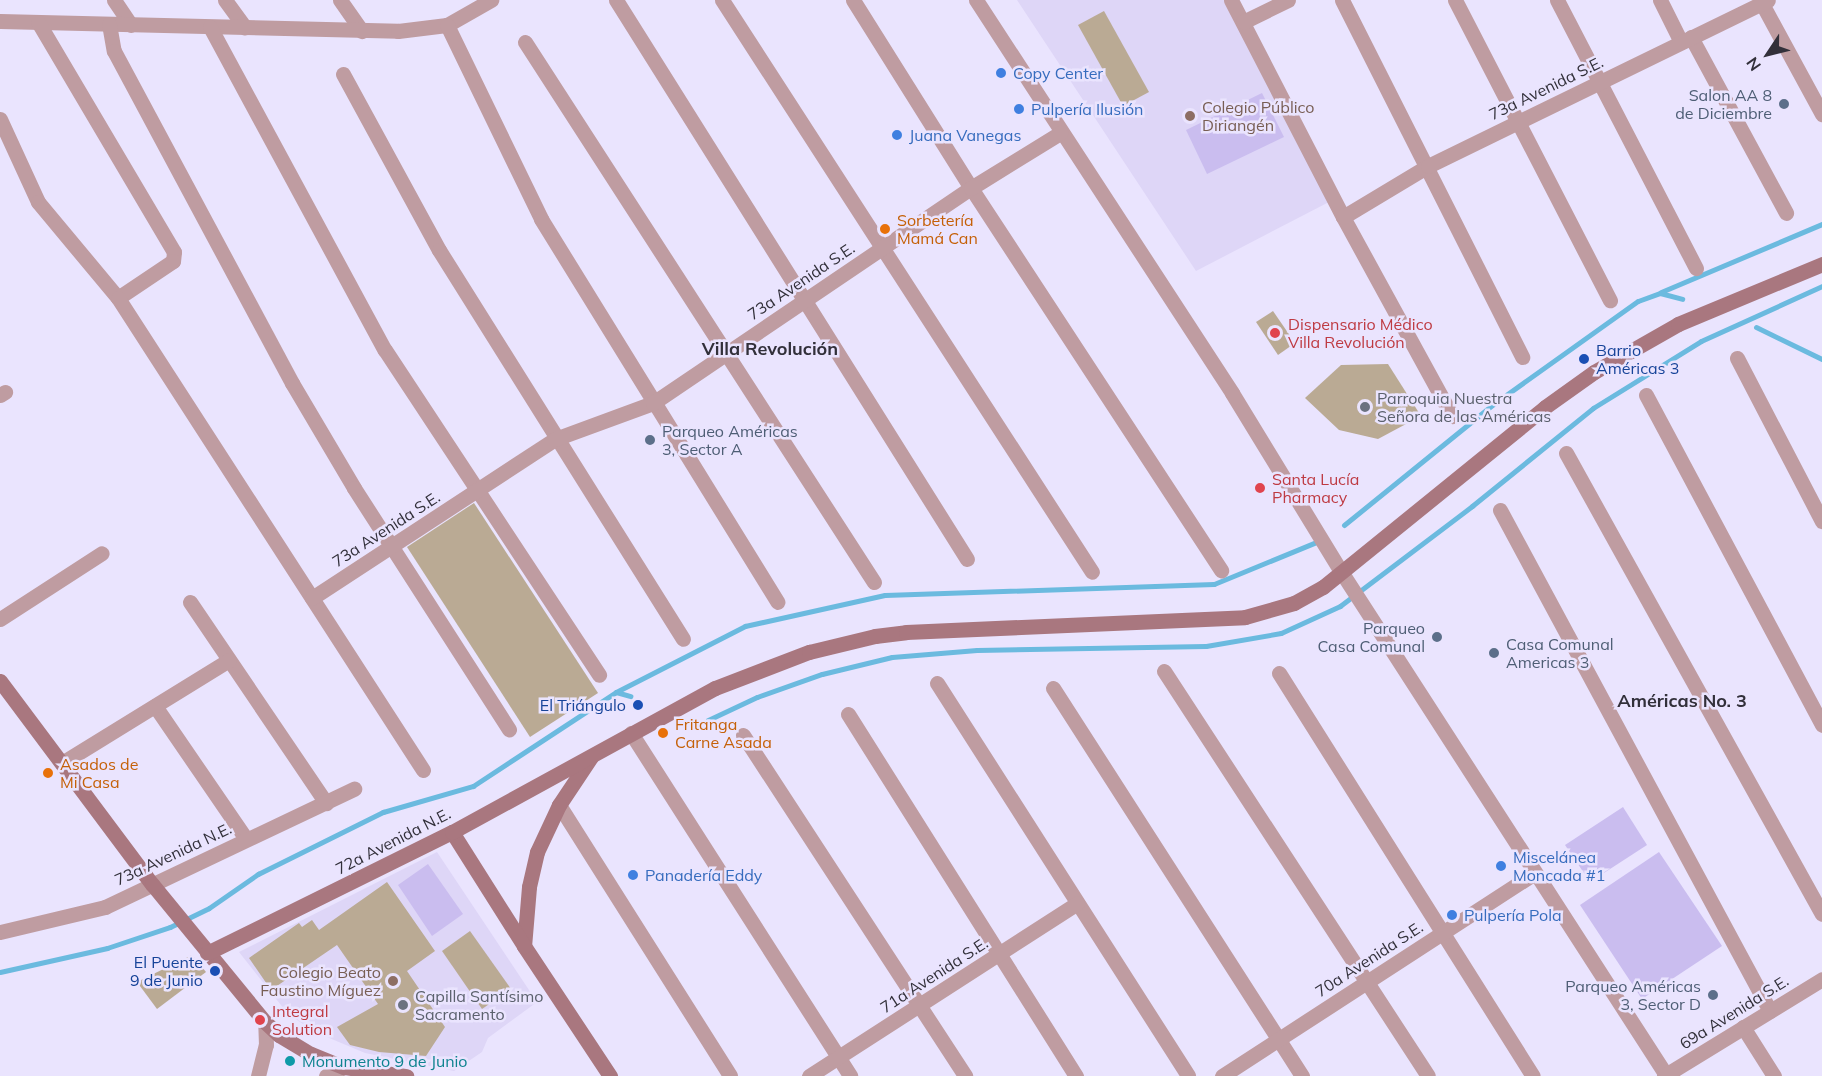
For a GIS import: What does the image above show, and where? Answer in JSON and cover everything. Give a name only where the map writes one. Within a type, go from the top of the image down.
[{"type":"street","points":[[114,0],[131,25]]},
{"type":"street","points":[[225,0],[244,28]]},
{"type":"street","points":[[340,0],[362,31]]},
{"type":"street","points":[[0,21],[362,31],[447,26],[491,0]]},
{"type":"street","points":[[616,0],[967,559]]},
{"type":"street","points":[[722,0],[1092,572]]},
{"type":"street","points":[[853,0],[971,188],[1221,570]]},
{"type":"street","points":[[976,0],[1060,133],[1232,393],[1346,579],[1665,1076]]},
{"type":"street","points":[[1231,0],[1343,217],[1452,416]]},
{"type":"street","points":[[1243,22],[1288,0]]},
{"type":"street","points":[[1342,0],[1428,166],[1522,357]]},
{"type":"street","points":[[1455,0],[1610,300]]},
{"type":"street","points":[[1557,0],[1696,268]]},
{"type":"street","points":[[1660,0],[1686,40],[1786,213]]},
{"type":"street","points":[[1764,1],[1822,114]]},
{"type":"street","name":"73a Avenida S.E.","points":[[1343,217],[1428,166],[1764,1]]},
{"type":"street","points":[[38,22],[174,252],[173,261],[118,298]]},
{"type":"street","points":[[109,24],[114,51],[292,383],[391,546],[509,729]]},
{"type":"street","points":[[447,26],[541,219],[778,602]]},
{"type":"street","points":[[210,27],[385,350],[599,675]]},
{"type":"street","points":[[525,42],[874,582]]},
{"type":"street","points":[[343,74],[438,250],[683,639]]},
{"type":"street","points":[[0,119],[38,202],[118,298],[423,770]]},
{"type":"street","name":"73a Avenida S.E.","points":[[312,598],[555,439],[653,403],[971,188],[1060,133]]},
{"type":"street","name":"72a Avenida N.E.","points":[[204,949],[452,832],[715,688],[809,651],[876,636],[986,627],[1134,624],[1245,617],[1294,603],[1323,587],[1346,579],[1545,407],[1594,372],[1678,324],[1822,264]]},
{"type":"street","points":[[1737,358],[1822,521]]},
{"type":"street","points":[[1646,395],[1822,724]]},
{"type":"street","points":[[1566,453],[1822,914]]},
{"type":"street","points":[[1500,510],[1770,1011]]},
{"type":"street","points":[[0,619],[102,553]]},
{"type":"street","points":[[190,602],[326,803]]},
{"type":"street","points":[[62,763],[230,660]]},
{"type":"street","points":[[1164,671],[1428,1076]]},
{"type":"street","points":[[1279,673],[1533,1076]]},
{"type":"street","points":[[0,681],[169,906],[265,1022],[279,1035],[311,1054],[344,1067],[406,1076]]},
{"type":"street","points":[[937,683],[1188,1076]]},
{"type":"street","points":[[1053,688],[1302,1076]]},
{"type":"street","points":[[154,706],[246,840]]},
{"type":"street","points":[[848,714],[1076,1076]]},
{"type":"street","points":[[631,734],[850,1076]]},
{"type":"street","points":[[743,735],[965,1076]]},
{"type":"street","points":[[524,946],[529,886],[537,852],[559,805],[592,755]]},
{"type":"street","name":"73a Avenida N.E.","points":[[2,927],[105,907],[354,789]]},
{"type":"street","points":[[559,805],[730,1076]]},
{"type":"street","points":[[452,832],[610,1076]]},
{"type":"street","name":"70a Avenida S.E.","points":[[1222,1076],[1535,873]]},
{"type":"street","name":"71a Avenida S.E.","points":[[809,1076],[1077,903]]},
{"type":"street","name":"69a Avenida S.E.","points":[[1665,1076],[1822,979]]},
{"type":"street","points":[[258,1076],[266,1045],[265,1022]]},
{"type":"street","points":[[1743,1028],[1774,1076]]},
{"type":"street","points":[[326,1076],[344,1067]]},
{"type":"shaded area","name":"Colegio Público Diriangén","points":[[1017,0],[1227,0],[1329,202],[1196,271]]},
{"type":"shaded area","points":[[1262,93],[1284,137],[1207,174],[1186,130]]},
{"type":"shaded area","points":[[1623,807],[1647,845],[1590,882],[1565,845]]},
{"type":"shaded area","name":"Colegio Beato Faustino Míguez","points":[[437,852],[537,1002],[488,1038],[482,1052],[454,1071],[365,1053],[315,1032],[288,1014],[239,952]]},
{"type":"shaded area","points":[[1659,852],[1722,946],[1642,999],[1580,905]]},
{"type":"shaded area","points":[[428,864],[463,914],[432,936],[398,885]]},
{"type":"building","points":[[1104,11],[1149,92],[1123,106],[1078,25]]},
{"type":"building","name":"Dispensario Médico Villa Revolución","points":[[1273,311],[1295,343],[1278,355],[1256,322]]},
{"type":"building","name":"Parroquia Nuestra Señora de las Américas","points":[[1388,364],[1421,416],[1378,439],[1339,430],[1305,398],[1341,365]]},
{"type":"building","points":[[474,503],[598,693],[530,737],[407,547]]},
{"type":"building","points":[[387,882],[435,951],[407,971],[445,1027],[426,1056],[379,1052],[350,1045],[337,1027],[378,1004],[337,945],[271,990],[249,958],[299,923],[302,927],[312,920],[319,930]]},
{"type":"building","points":[[470,931],[511,989],[482,1009],[442,951]]},
{"type":"building","points":[[192,955],[206,972],[157,1009],[137,982]]},
{"type":"waterway","points":[[1661,292],[1822,224]]},
{"type":"waterway","points":[[708,720],[757,697],[822,674],[892,657],[977,650],[1206,646],[1281,633],[1340,606],[1472,506],[1593,408],[1701,341],[1822,286]]},
{"type":"waterway","points":[[1344,525],[1492,405],[1638,301],[1660,293],[1682,299]]},
{"type":"waterway","points":[[1756,327],[1822,359]]},
{"type":"waterway","points":[[0,972],[107,948],[170,927],[209,908],[258,874],[383,812],[473,786],[616,692],[745,626],[885,595],[1214,584],[1319,541]]},
{"type":"waterway","points":[[616,692],[630,696]]},
{"type":"place","name":"Copy Center","points":[[1001,73]]},
{"type":"place","name":"Salon AA 8 de Diciembre","points":[[1784,104]]},
{"type":"place","name":"Pulpería Ilusión","points":[[1019,109]]},
{"type":"place","name":"Colegio Público Diriangén","points":[[1190,116]]},
{"type":"place","name":"Juana Vanegas","points":[[897,135]]},
{"type":"place","name":"Sorbetería Mamá Can","points":[[885,229]]},
{"type":"place","name":"Dispensario Médico Villa Revolución","points":[[1275,333]]},
{"type":"place","name":"Barrio Américas 3","points":[[1584,359]]},
{"type":"place","name":"Parroquia Nuestra Señora de las Américas","points":[[1365,407]]},
{"type":"place","name":"Parqueo Américas 3, Sector A","points":[[650,440]]},
{"type":"place","name":"Santa Lucía Pharmacy","points":[[1260,488]]},
{"type":"place","name":"Parqueo Casa Comunal","points":[[1437,637]]},
{"type":"place","name":"Casa Comunal Americas 3","points":[[1494,653]]},
{"type":"place","name":"El Triángulo","points":[[638,705]]},
{"type":"place","name":"Fritanga Carne Asada","points":[[663,733]]},
{"type":"place","name":"Asados de Mi Casa","points":[[48,773]]},
{"type":"place","name":"Miscelánea Moncada #1","points":[[1501,866]]},
{"type":"place","name":"Panadería Eddy","points":[[633,875]]},
{"type":"place","name":"Pulpería Pola","points":[[1452,915]]},
{"type":"place","name":"El Puente 9 de Junio","points":[[215,971]]},
{"type":"place","name":"Colegio Beato Faustino Míguez","points":[[393,981]]},
{"type":"place","name":"Parqueo Américas 3, Sector D","points":[[1713,995]]},
{"type":"place","name":"Capilla Santísimo Sacramento","points":[[403,1005]]},
{"type":"place","name":"Integral Solution","points":[[260,1020]]},
{"type":"place","name":"Monumento 9 de Junio","points":[[290,1061]]},
{"type":"district","name":"Villa Revolución","points":[[770,349]]},
{"type":"district","name":"Américas No. 3","points":[[1682,701]]}]
